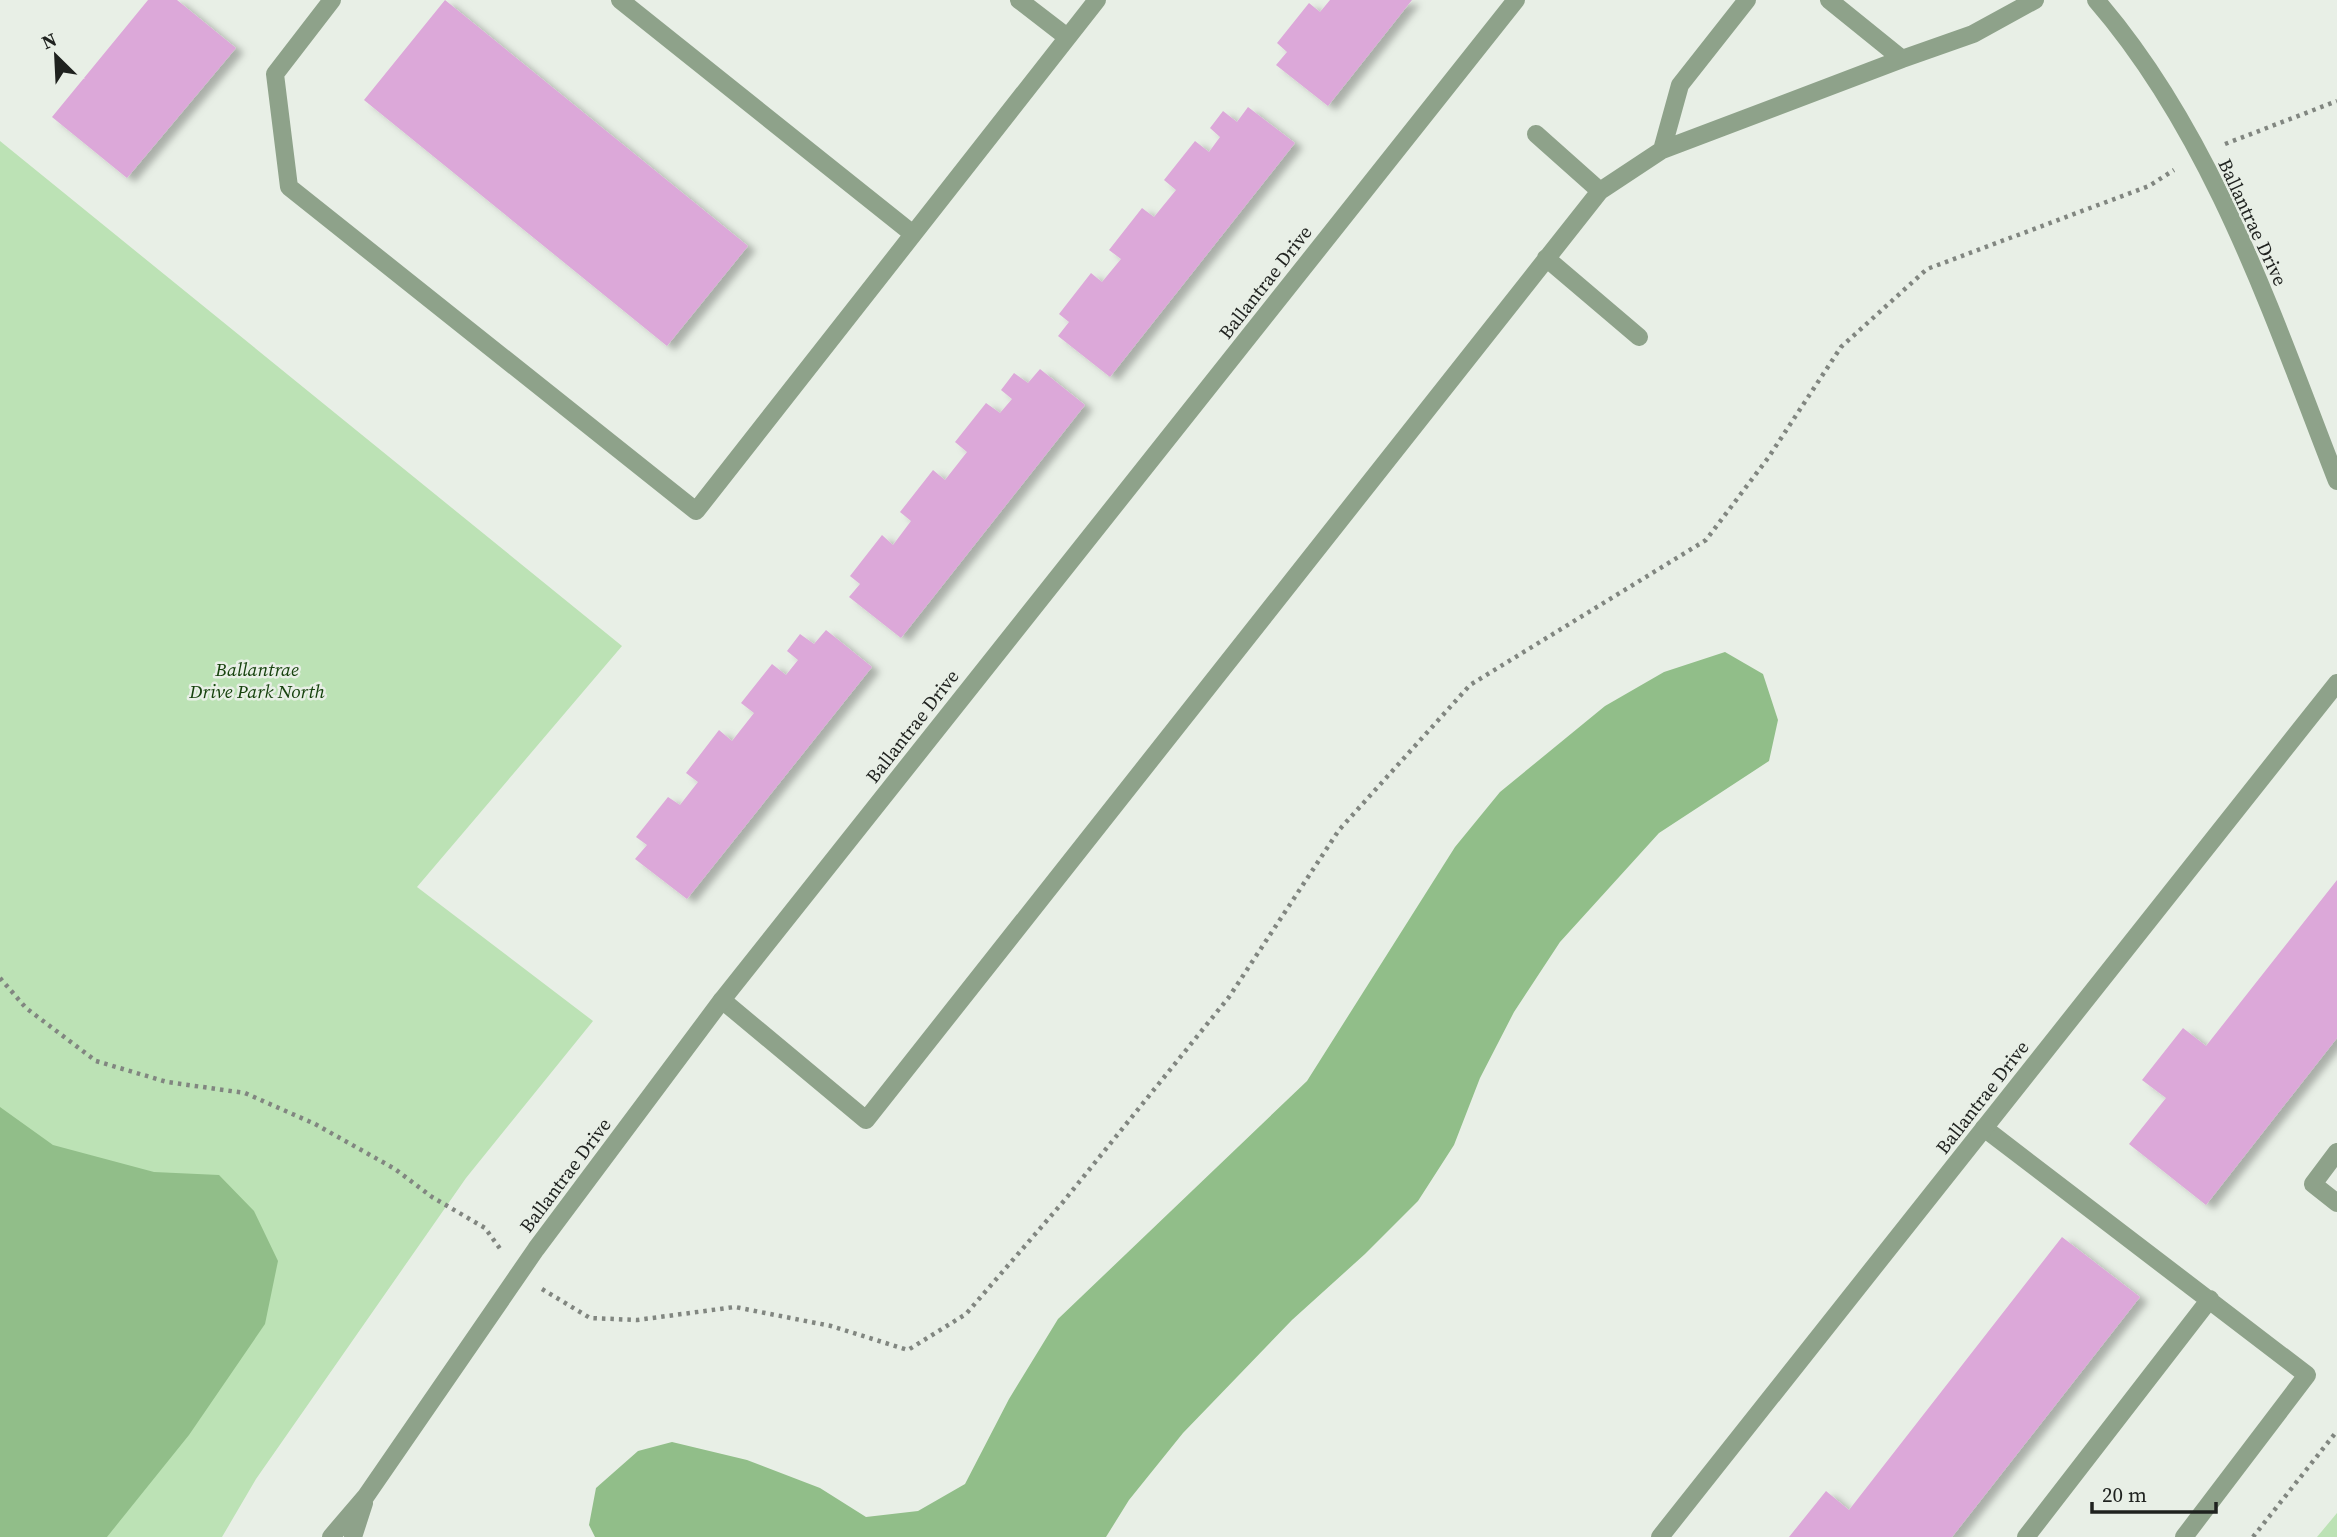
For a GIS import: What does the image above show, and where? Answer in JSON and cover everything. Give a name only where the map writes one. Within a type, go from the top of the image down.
[{"type":"street","points":[[332,0],[275,74],[289,187],[696,511],[1097,0]]},
{"type":"street","points":[[620,0],[913,234]]},
{"type":"street","points":[[1020,0],[1067,37]]},
{"type":"street","name":"Ballantrae Drive","points":[[331,1537],[366,1496],[519,1274],[722,1000],[1516,0]]},
{"type":"street","points":[[1662,150],[1679,85],[1747,0]]},
{"type":"street","points":[[1829,0],[1902,59]]},
{"type":"street","points":[[722,1000],[866,1120],[1600,191],[1662,150],[1972,34],[2035,0]]},
{"type":"street","name":"Ballantrae Drive","points":[[2096,0],[2124,35],[2180,121],[2246,248],[2337,481]]},
{"type":"street","points":[[1536,134],[1600,191]]},
{"type":"street","points":[[1546,258],[1639,337]]},
{"type":"street","name":"Ballantrae Drive","points":[[1660,1537],[2337,683]]},
{"type":"street","points":[[1984,1128],[2307,1375],[2184,1537]]},
{"type":"street","points":[[2337,1152],[2313,1184],[2337,1203]]},
{"type":"street","points":[[2026,1537],[2210,1299]]},
{"type":"street","name":"Ballantrae Drive","points":[[354,1537],[366,1496]]},
{"type":"path","points":[[0,978],[26,1008],[96,1061],[167,1082],[245,1093],[315,1124],[395,1169],[432,1197],[485,1228],[519,1274],[590,1318],[637,1320],[735,1307],[831,1326],[908,1350],[966,1314],[1063,1202],[1228,997],[1339,830],[1471,684],[1706,540],[1768,458],[1841,347],[1927,269],[2149,186],[2198,156],[2337,101]]},
{"type":"path","points":[[2253,1537],[2337,1431]]},
{"type":"green space","name":"Ballantrae Drive Park North","points":[[0,141],[622,646],[417,887],[593,1021],[466,1178],[256,1479],[222,1537],[0,1537]]},
{"type":"green space","points":[[2337,1513],[2337,1537],[2317,1537]]},
{"type":"shaded area","points":[[1725,652],[1763,674],[1778,720],[1769,761],[1659,833],[1560,942],[1514,1012],[1480,1078],[1454,1145],[1418,1201],[1365,1254],[1292,1320],[1183,1433],[1129,1500],[1106,1537],[595,1537],[589,1525],[596,1488],[638,1451],[672,1442],[747,1460],[820,1488],[866,1517],[918,1511],[965,1484],[1009,1399],[1058,1319],[1307,1081],[1455,847],[1500,792],[1605,706],[1664,672]]},
{"type":"shaded area","points":[[0,1107],[53,1145],[154,1172],[219,1175],[254,1211],[278,1261],[265,1324],[189,1435],[107,1537],[0,1537]]},
{"type":"building","points":[[148,0],[177,0],[236,48],[127,178],[52,117]]},
{"type":"building","points":[[445,0],[748,246],[667,346],[364,100]]},
{"type":"building","points":[[1330,0],[1412,0],[1328,106],[1276,65],[1287,52],[1277,43],[1309,3],[1320,12]]},
{"type":"building","points":[[1248,107],[1295,143],[1110,377],[1058,336],[1069,322],[1059,314],[1091,273],[1102,282],[1121,259],[1109,250],[1142,208],[1154,217],[1176,190],[1164,180],[1195,141],[1209,152],[1220,137],[1210,128],[1223,111],[1237,122]]},
{"type":"building","points":[[1040,369],[1085,405],[901,638],[849,597],[860,584],[850,576],[882,535],[893,545],[911,521],[900,512],[933,470],[945,480],[967,452],[955,442],[986,403],[1000,413],[1012,399],[1001,390],[1014,373],[1028,383]]},
{"type":"building","points":[[826,630],[872,667],[687,899],[635,859],[647,845],[636,837],[668,797],[680,805],[698,782],[686,773],[719,730],[732,741],[754,713],[741,703],[772,664],[786,675],[798,660],[787,651],[800,634],[814,644]]},
{"type":"building","points":[[2337,880],[2337,1038],[2206,1205],[2129,1144],[2166,1098],[2142,1080],[2183,1028],[2206,1046]]},
{"type":"building","points":[[2062,1237],[2140,1297],[1952,1537],[1789,1537],[1826,1491],[1849,1510]]}]
